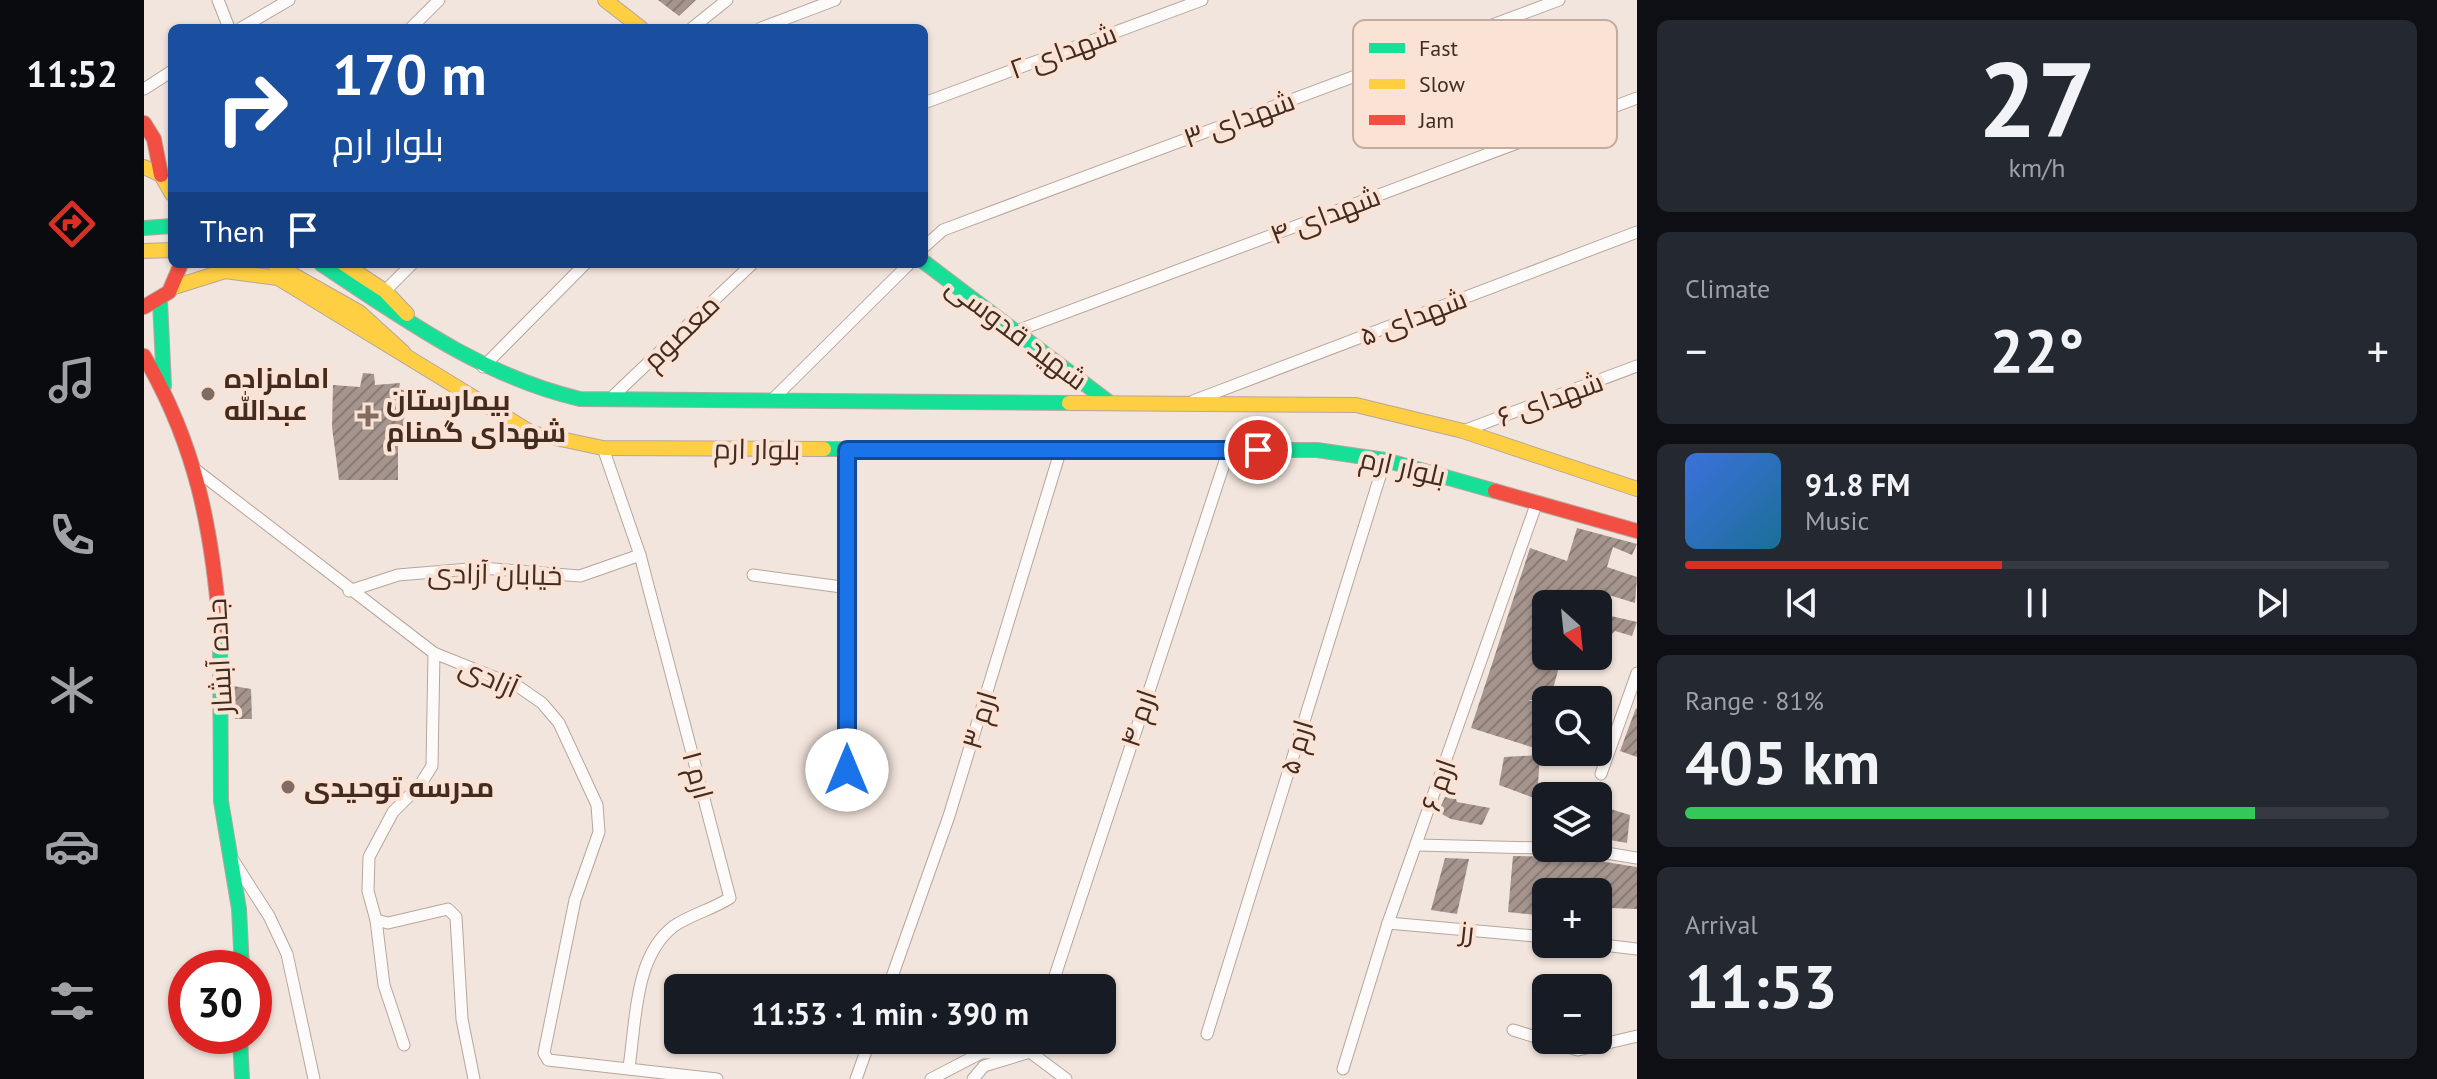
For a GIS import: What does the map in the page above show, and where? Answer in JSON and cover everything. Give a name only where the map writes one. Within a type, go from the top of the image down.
[{"type":"main road","points":[[605,0],[636,24]]},
{"type":"main road","points":[[144,123],[154,139],[166,178]]},
{"type":"main road","points":[[154,139],[168,150]]},
{"type":"main road","points":[[144,167],[166,178]]},
{"type":"main road","points":[[146,227],[168,226]]},
{"type":"main road","points":[[147,251],[168,250]]},
{"type":"main road","name":"شهید قدوسی","points":[[928,265],[1110,403]]},
{"type":"main road","points":[[144,307],[160,301],[174,287],[180,268]]},
{"type":"main road","name":"بلوار ارم","points":[[174,287],[208,272],[244,268],[278,278],[414,364],[532,433],[571,444],[603,448],[847,450],[1317,450],[1385,460],[1637,531]]},
{"type":"main road","points":[[282,268],[331,292],[380,326],[414,364]]},
{"type":"main road","points":[[327,268],[427,334]]},
{"type":"main road","points":[[350,268],[385,291],[427,334]]},
{"type":"main road","points":[[160,301],[164,386]]},
{"type":"main road","name":"بلوار ارم","points":[[427,334],[483,367],[543,392],[609,400],[1356,405],[1463,431],[1637,489]]},
{"type":"main road","name":"جاده آبشار","points":[[144,356],[179,416],[207,517],[216,594],[223,727],[221,809],[244,938],[243,950]]},
{"type":"main road","points":[[144,366],[164,386]]},
{"type":"main road","points":[[241,1054],[242,1079]]},
{"type":"street","points":[[218,0],[227,24]]},
{"type":"street","points":[[248,24],[289,0]]},
{"type":"street","points":[[415,24],[439,0]]},
{"type":"street","points":[[697,24],[727,0]]},
{"type":"street","points":[[772,24],[835,0]]},
{"type":"street","name":"شهدای ۲","points":[[928,102],[1202,0]]},
{"type":"street","name":"شهدای ۳","points":[[1505,20],[1559,0]]},
{"type":"street","points":[[144,89],[168,74]]},
{"type":"street","name":"شهدای ۳","points":[[928,243],[943,230],[1353,77]]},
{"type":"street","name":"شهدای ۴","points":[[1617,106],[1637,98]]},
{"type":"street","name":"شهدای ۴","points":[[1014,332],[1504,148]]},
{"type":"street","name":"شهدای ۵","points":[[1188,403],[1637,232]]},
{"type":"street","points":[[385,291],[408,268]]},
{"type":"street","points":[[483,367],[581,268]]},
{"type":"street","name":"معصوم","points":[[609,400],[748,268]]},
{"type":"street","points":[[771,401],[905,268]]},
{"type":"street","name":"شهدای ۶","points":[[1463,431],[1637,366]]},
{"type":"street","name":"ارم ۱","points":[[603,448],[640,555],[730,898],[675,925],[653,950],[643,979],[629,1067]]},
{"type":"street","name":"ارم ۳","points":[[893,974],[949,816],[1061,449]]},
{"type":"street","name":"ارم ۴","points":[[1056,974],[1229,449]]},
{"type":"street","points":[[847,450],[847,800]]},
{"type":"street","name":"ارم ۵","points":[[1207,1034],[1385,460]]},
{"type":"street","name":"آزادی","points":[[196,470],[349,591],[434,653],[519,687],[542,703],[559,723],[597,805],[599,832],[575,900],[544,1053],[548,1060],[565,1063],[629,1067]]},
{"type":"street","name":"ارم ۶","points":[[1343,1069],[1388,923],[1537,502]]},
{"type":"street","name":"خیابان آزادی","points":[[349,591],[398,575],[481,568],[580,576],[640,555]]},
{"type":"street","points":[[753,575],[849,588]]},
{"type":"street","points":[[404,1045],[384,985],[376,920],[368,891],[369,857],[393,812],[420,785],[432,766],[434,653]]},
{"type":"street","points":[[1601,774],[1637,673]]},
{"type":"street","points":[[1417,845],[1582,849],[1637,858]]},
{"type":"street","points":[[229,853],[269,916],[287,954],[314,1079]]},
{"type":"street","points":[[376,920],[388,923],[448,909],[456,917],[462,1019],[474,1079]]},
{"type":"street","name":"رز","points":[[1388,923],[1532,936]]},
{"type":"street","points":[[1612,946],[1637,949]]},
{"type":"street","points":[[1513,1030],[1578,1050],[1637,1036]]},
{"type":"street","points":[[856,1079],[865,1054]]},
{"type":"street","points":[[931,1079],[979,1054]]},
{"type":"street","points":[[973,1079],[984,1066],[1013,1054]]},
{"type":"street","points":[[1040,1054],[1066,1079]]},
{"type":"street","points":[[629,1067],[650,1075],[717,1079]]},
{"type":"building","points":[[658,0],[696,0],[679,16]]},
{"type":"building","points":[[363,373],[374,374],[375,385],[400,383],[399,389],[406,391],[404,426],[398,426],[398,480],[339,480],[332,427],[333,385],[360,387]]},
{"type":"building","points":[[1577,528],[1637,544],[1632,555],[1613,547],[1607,567],[1637,577],[1635,603],[1612,596],[1612,590],[1532,590],[1532,670],[1558,670],[1554,686],[1532,686],[1532,700],[1528,700],[1532,701],[1532,747],[1471,728],[1530,548],[1567,561]]},
{"type":"building","points":[[1612,616],[1637,622],[1632,636],[1615,631],[1612,634]]},
{"type":"building","points":[[233,686],[251,689],[252,719],[235,719]]},
{"type":"building","points":[[1637,709],[1637,757],[1620,751]]},
{"type":"building","points":[[1532,755],[1532,766],[1539,766],[1538,782],[1532,782],[1532,797],[1499,785],[1504,757]]},
{"type":"building","points":[[1445,797],[1490,808],[1482,825],[1451,819],[1438,812]]},
{"type":"building","points":[[1612,809],[1630,815],[1627,843],[1612,840]]},
{"type":"building","points":[[1513,856],[1532,856],[1532,862],[1606,862],[1637,867],[1637,909],[1612,908],[1612,878],[1532,878],[1532,915],[1508,912]]},
{"type":"building","points":[[1445,858],[1469,859],[1457,914],[1431,910]]},
{"type":"traffic: fast","points":[[144,228],[168,226]]},
{"type":"traffic: fast","points":[[928,265],[1110,403]]},
{"type":"traffic: fast","points":[[327,268],[414,325],[477,361],[544,389],[580,399],[1069,403]]},
{"type":"traffic: fast","points":[[160,301],[164,386]]},
{"type":"traffic: fast","points":[[824,449],[1317,450],[1385,460],[1495,491]]},
{"type":"traffic: fast","points":[[220,630],[221,801],[239,909],[241,950]]},
{"type":"traffic: fast","points":[[241,1054],[242,1079]]},
{"type":"traffic: slow","points":[[605,0],[636,24]]},
{"type":"traffic: slow","points":[[144,167],[161,175],[168,187]]},
{"type":"traffic: slow","points":[[144,251],[168,250]]},
{"type":"traffic: slow","points":[[281,268],[359,312],[403,352]]},
{"type":"traffic: slow","points":[[350,268],[385,291],[407,314]]},
{"type":"traffic: slow","points":[[174,287],[225,271],[278,278],[532,433],[603,448],[824,449]]},
{"type":"traffic: slow","points":[[1069,403],[1356,405],[1463,431],[1637,489]]},
{"type":"traffic: jam","points":[[144,123],[154,139],[161,175]]},
{"type":"traffic: jam","points":[[144,307],[169,292],[179,268]]},
{"type":"traffic: jam","points":[[144,356],[162,389],[189,455],[206,522],[220,630]]},
{"type":"traffic: jam","points":[[1495,491],[1637,531]]},
{"type":"place","name":"امامزاده عبدالله","points":[[208,394]]},
{"type":"place","name":"بیمارستان شهدای گمنام","points":[[368,416]]},
{"type":"place","name":"مدرسه توحیدی","points":[[288,787]]},
{"type":"route","points":[[847,770],[847,450],[1258,450]]}]
